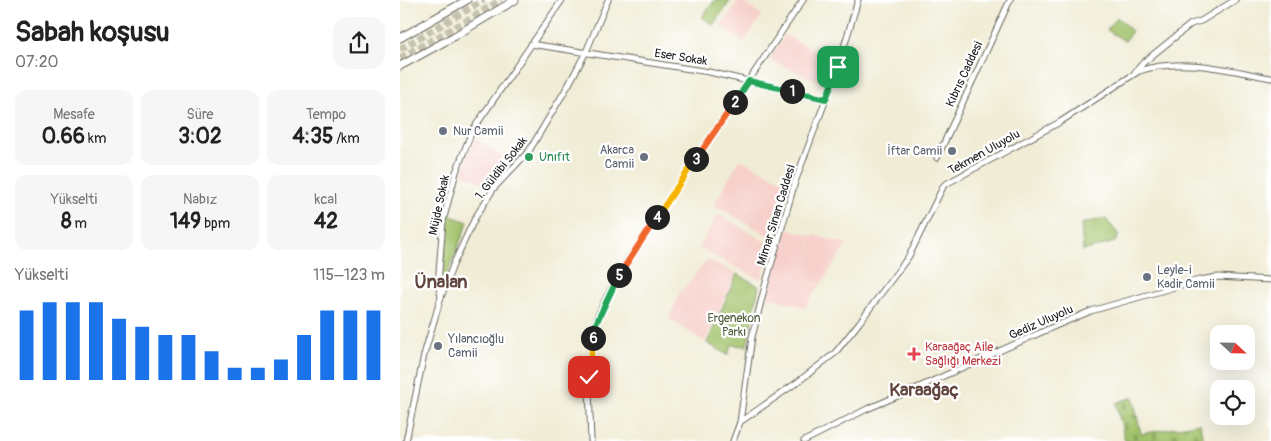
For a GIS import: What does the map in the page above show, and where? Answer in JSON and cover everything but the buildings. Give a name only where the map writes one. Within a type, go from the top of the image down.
[{"type":"highway","points":[[400,38],[467,0]]},
{"type":"highway","points":[[400,66],[515,0]]},
{"type":"street","name":"Müjde Sokak","points":[[406,441],[418,378],[441,297],[438,284],[440,247],[444,221],[456,172],[472,131],[562,0]]},
{"type":"street","name":"1. Güldibi Sokak","points":[[441,297],[475,218],[494,188],[529,151],[586,52],[608,0]]},
{"type":"street","points":[[591,441],[589,377],[594,328],[611,290],[626,263],[803,0]]},
{"type":"street","name":"Mimar Sinan Caddesi","points":[[733,441],[740,422],[752,337],[761,300],[796,182],[838,67],[858,0]]},
{"type":"street","name":"Kıbrıs Caddesi","points":[[937,158],[1010,0]]},
{"type":"street","points":[[1133,74],[1144,62],[1190,24],[1201,21],[1235,0]]},
{"type":"street","name":"Eser Sokak","points":[[531,44],[687,68],[826,99]]},
{"type":"street","name":"Tekmen Uluyolu","points":[[740,422],[834,353],[909,256],[944,185],[1060,122],[1133,74],[1149,68],[1185,64],[1271,78]]},
{"type":"street","name":"Gediz Uluyolu","points":[[804,441],[867,409],[1091,311],[1199,280],[1218,277],[1271,280]]},
{"type":"shaded area","points":[[739,0],[762,15],[744,42],[721,26]]},
{"type":"shaded area","points":[[785,35],[837,62],[828,85],[769,60]]},
{"type":"shaded area","points":[[475,138],[513,163],[493,187],[461,173]]},
{"type":"shaded area","points":[[740,159],[790,185],[773,238],[714,205]]},
{"type":"shaded area","points":[[718,214],[772,246],[761,280],[699,248]]},
{"type":"shaded area","points":[[787,229],[812,236],[807,257],[813,235],[847,244],[821,284],[800,279],[820,285],[805,307],[768,297]]},
{"type":"shaded area","points":[[707,260],[736,273],[705,342],[669,319],[679,294]]},
{"type":"green space","points":[[715,0],[731,0],[713,25],[702,17]]},
{"type":"green space","points":[[1117,17],[1132,31],[1125,41],[1107,30]]},
{"type":"green space","points":[[448,215],[468,222],[446,277],[440,276]]},
{"type":"green space","points":[[1105,218],[1119,235],[1115,242],[1083,251],[1081,224]]},
{"type":"green space","name":"Ergenekon Parkı","points":[[737,274],[759,286],[747,346],[731,345],[728,355],[707,343]]},
{"type":"green space","points":[[1133,397],[1141,434],[1200,423],[1203,441],[1125,441],[1116,403]]},
{"type":"tunnel","points":[[400,49],[484,0]]},
{"type":"tunnel","points":[[400,58],[501,0]]},
{"type":"place","name":"Nur Camii","points":[[443,131]]},
{"type":"place","name":"İftar Camii","points":[[952,151]]},
{"type":"place","name":"Unıfıt","points":[[529,157]]},
{"type":"place","name":"Akarca Camii","points":[[644,157]]},
{"type":"place","name":"Leyle-i Kadir Camii","points":[[1147,277]]},
{"type":"place","name":"Yılancıoğlu Camii","points":[[438,346]]},
{"type":"place","name":"Karaağaç Aile Sağlığı Merkezi","points":[[914,354]]},
{"type":"district","name":"Ünalan","points":[[441,282]]},
{"type":"district","name":"Karaağaç","points":[[924,390]]},
{"type":"route","points":[[589,377],[594,328],[620,272],[749,81],[826,99],[838,67]]}]
